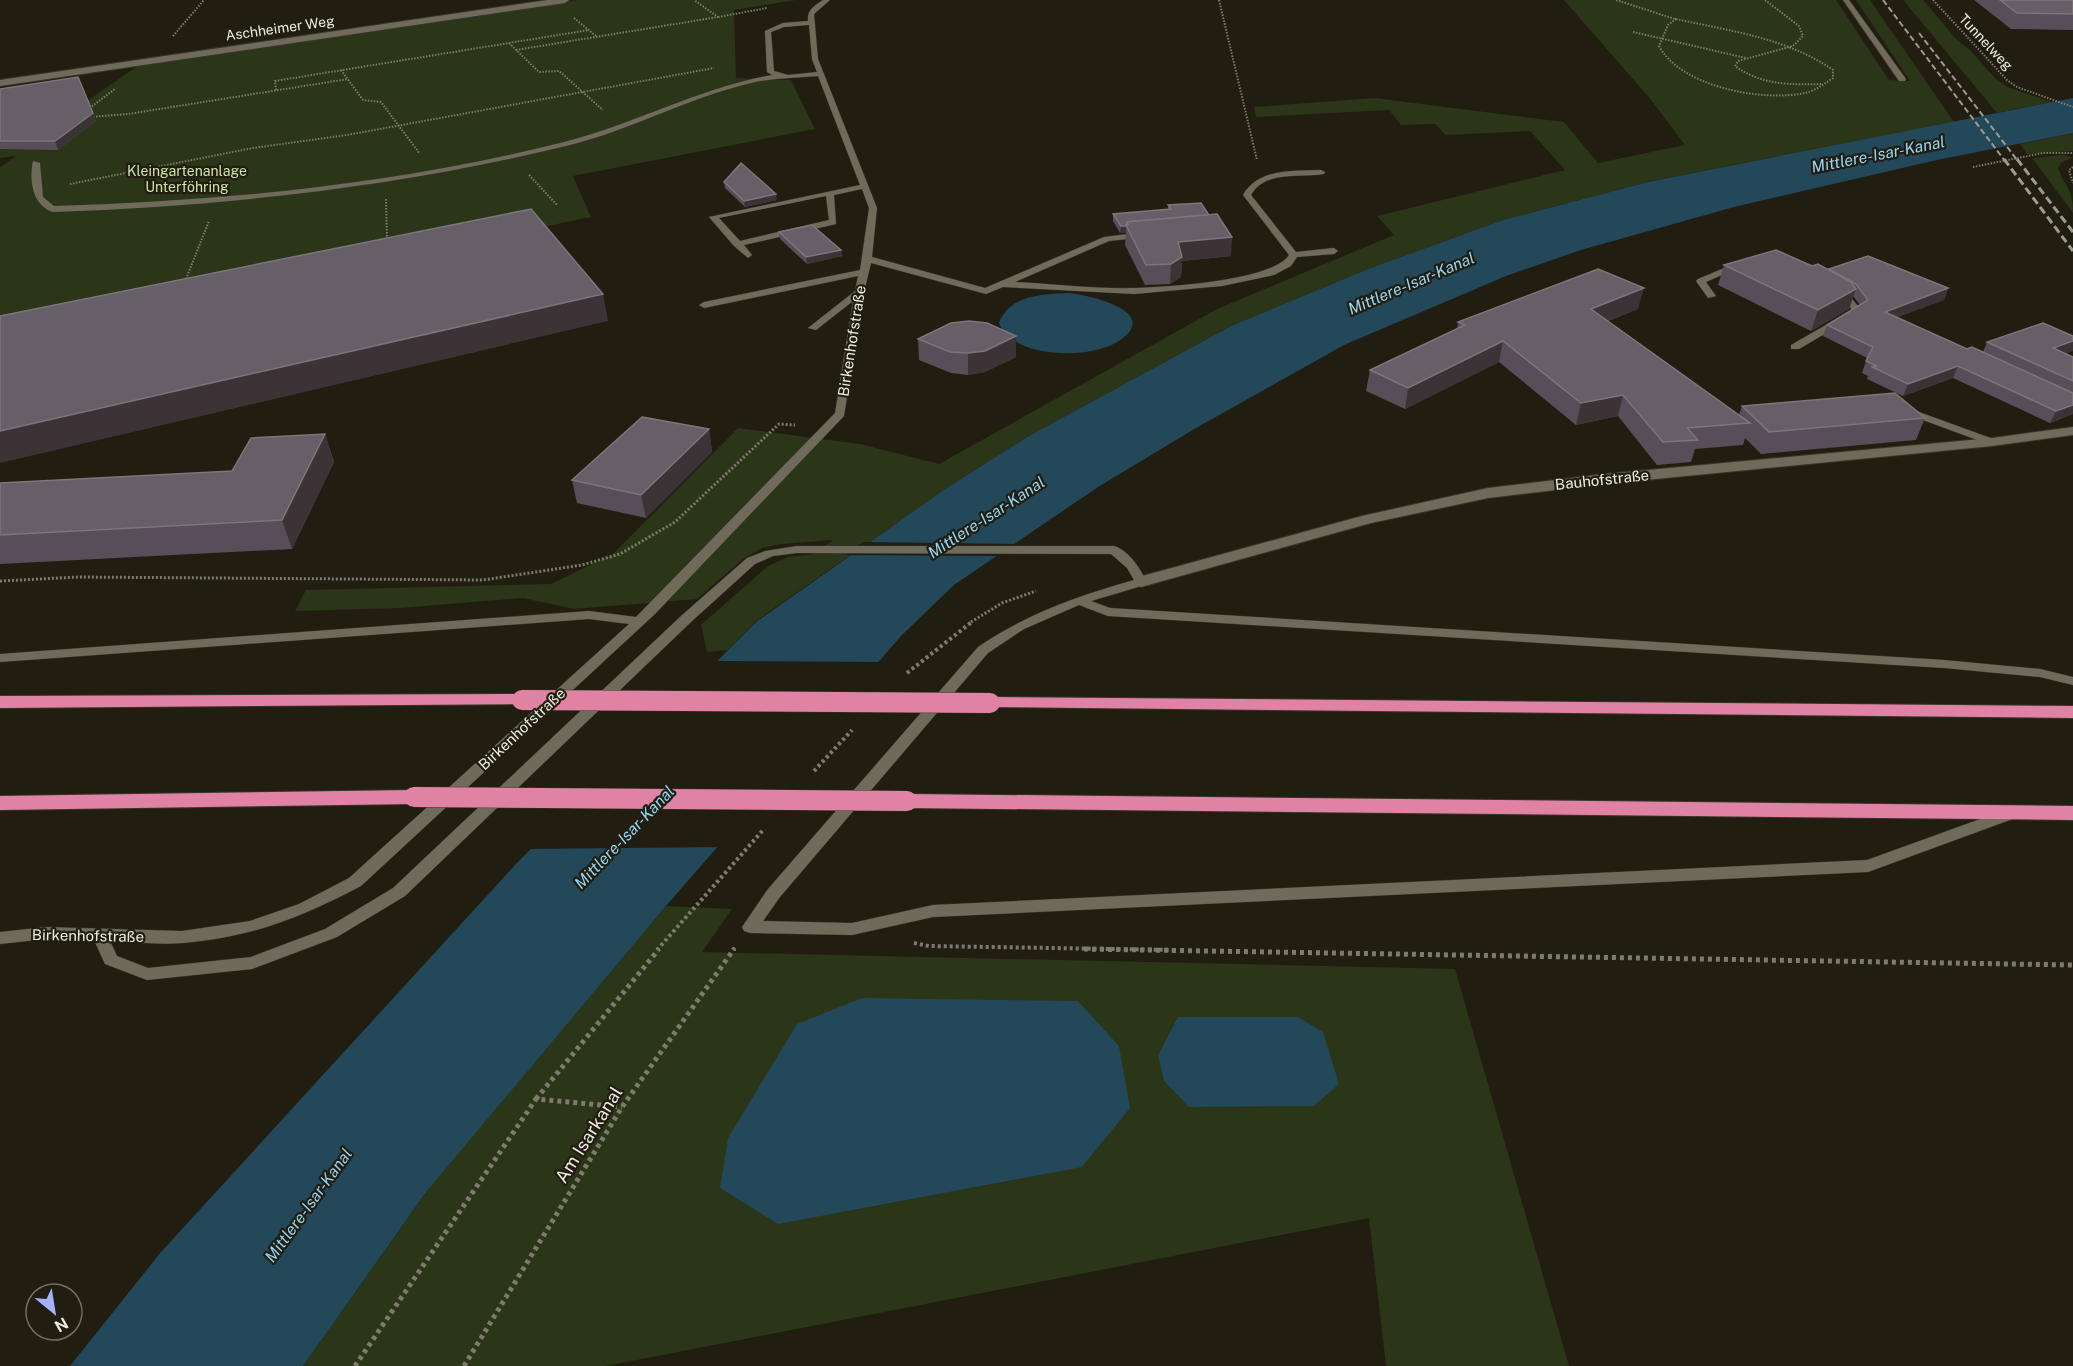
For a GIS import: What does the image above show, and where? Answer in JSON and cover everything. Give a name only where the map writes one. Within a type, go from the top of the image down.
[{"type":"highway","points":[[0,702],[522,700],[2073,712]]},
{"type":"highway","points":[[0,803],[414,797],[2073,813]]},
{"type":"street","name":"Aschheimer Weg","points":[[0,83],[565,0]]},
{"type":"street","name":"Bauhofstraße","points":[[1141,582],[1368,519],[1488,493],[1605,479],[1992,442],[2073,431]]},
{"type":"lane","points":[[778,76],[771,72],[768,31],[783,25],[811,22],[814,9],[827,0]]},
{"type":"lane","points":[[1846,0],[1902,79]]},
{"type":"lane","name":"Birkenhofstraße","points":[[0,938],[46,933],[182,937],[251,927],[304,908],[355,882],[639,621],[829,427],[840,414],[859,292],[867,259],[873,208],[820,74],[815,58],[811,22]]},
{"type":"lane","points":[[36,163],[38,190],[42,204],[53,209],[217,201],[393,178],[494,159],[569,143],[621,127],[741,83],[778,76],[820,74]]},
{"type":"lane","points":[[1294,255],[1247,195],[1249,189],[1264,177],[1321,172]]},
{"type":"lane","points":[[748,255],[713,218],[865,186]]},
{"type":"lane","points":[[737,244],[833,222],[830,193]]},
{"type":"lane","points":[[867,259],[986,291],[1107,239],[1154,234]]},
{"type":"lane","points":[[1294,255],[1334,251]]},
{"type":"lane","points":[[1001,284],[1134,291],[1222,283],[1271,273],[1288,264],[1294,255]]},
{"type":"lane","points":[[1711,296],[1701,281],[1745,264]]},
{"type":"lane","name":"Birkenhofstraße","points":[[704,305],[864,272]]},
{"type":"lane","points":[[1795,347],[1857,311],[1848,299],[1827,287]]},
{"type":"lane","points":[[813,328],[859,292]]},
{"type":"lane","points":[[1900,408],[1992,442]]},
{"type":"lane","points":[[99,935],[111,960],[147,974],[252,963],[331,933],[399,892],[686,619],[751,561],[763,554],[781,550],[827,549],[1114,550],[1132,566],[1141,582],[1031,619],[1005,633],[983,650],[774,893],[750,927]]},
{"type":"lane","points":[[1079,601],[1108,612],[1944,664],[2040,673],[2073,681]]},
{"type":"lane","points":[[0,658],[589,615],[639,621]]},
{"type":"lane","points":[[750,927],[852,929],[933,911],[1868,866],[2017,812]]},
{"type":"path","points":[[152,61],[204,0]]},
{"type":"path","points":[[516,50],[718,17],[694,0]]},
{"type":"path","points":[[1219,0],[1257,160]]},
{"type":"path","points":[[1616,0],[1676,19],[1792,46],[1810,54],[1833,70],[1833,78],[1803,93],[1780,94],[1712,84],[1691,77],[1678,70],[1659,46],[1660,39],[1668,25],[1676,19]]},
{"type":"path","points":[[1765,0],[1799,26],[1803,36],[1792,46],[1738,61],[1735,66],[1742,73],[1755,78],[1790,84],[1823,84]]},
{"type":"path","name":"Tunnelweg","points":[[1933,0],[2007,81],[2029,92],[2073,107]]},
{"type":"path","points":[[574,18],[597,36]]},
{"type":"path","points":[[276,90],[275,81],[589,30]]},
{"type":"path","points":[[1634,32],[1748,58]]},
{"type":"path","points":[[509,43],[539,72],[559,70],[621,127]]},
{"type":"path","points":[[38,190],[253,148],[399,125],[709,68],[722,70],[741,83]]},
{"type":"path","points":[[341,70],[363,100],[381,102],[434,171]]},
{"type":"path","points":[[87,117],[128,114],[348,79]]},
{"type":"path","points":[[86,111],[114,89]]},
{"type":"path","points":[[1973,167],[2043,153],[2073,153]]},
{"type":"path","points":[[494,159],[514,166],[529,175],[557,205]]},
{"type":"path","points":[[2073,167],[2069,170],[2073,183]]},
{"type":"path","points":[[387,240],[386,194],[393,178]]},
{"type":"path","points":[[186,279],[217,201]]},
{"type":"path","points":[[0,581],[80,577],[483,580],[582,565],[620,554],[675,522],[779,424],[829,427]]},
{"type":"path","points":[[900,681],[908,673]]},
{"type":"path","points":[[813,773],[860,722]]},
{"type":"path","points":[[355,1366],[536,1099],[645,964],[768,825]]},
{"type":"path","name":"Am Isarkanal","points":[[464,1366],[622,1107],[750,927]]},
{"type":"path","points":[[907,941],[929,946],[2073,965]]},
{"type":"path","points":[[536,1099],[622,1107]]},
{"type":"green space","name":"Kleingartenanlage Unterföhring","points":[[576,0],[796,0],[734,10],[736,78],[791,80],[815,129],[573,176],[591,217],[0,340],[0,167],[16,156],[0,158],[0,122],[74,110],[139,65]]},
{"type":"green space","points":[[1564,0],[1836,0],[1889,80],[1910,81],[1856,0],[1870,0],[1954,122],[1648,182],[1503,220],[1368,269],[1231,326],[1027,437],[945,489],[756,621],[728,650],[707,652],[701,625],[768,566],[788,557],[814,554],[833,540],[762,548],[743,559],[697,599],[574,609],[523,598],[400,608],[295,611],[306,590],[551,584],[613,554],[738,428],[860,444],[939,464],[1217,309],[1394,235],[1377,216],[1565,170],[1530,131],[1446,135],[1435,124],[1401,125],[1389,110],[1256,117],[1254,107],[1375,98],[1564,122],[1598,163],[1685,145],[1652,101]]},
{"type":"green space","points":[[1903,0],[1923,0],[1957,40],[2007,87],[2052,102],[1997,113]]},
{"type":"green space","points":[[2073,133],[2073,151],[2027,154],[2020,144]]},
{"type":"green space","points":[[2062,155],[2073,157],[2061,163],[2058,168],[2070,193],[2073,213],[2032,158]]},
{"type":"green space","points":[[666,906],[732,909],[702,952],[1455,969],[1569,1366],[1386,1366],[1369,1218],[606,1366],[303,1366],[433,1183]]},
{"type":"water","name":"Mittlere-Isar-Kanal","points":[[2073,98],[2073,133],[1937,160],[1734,207],[1581,250],[1506,276],[1344,345],[1196,428],[1098,487],[954,585],[901,636],[666,906],[427,1191],[303,1366],[70,1366],[161,1252],[515,865],[756,622],[945,489],[1027,437],[1231,326],[1368,269],[1503,220],[1648,182]]},
{"type":"water","points":[[1069,293],[1118,306],[1128,313],[1132,321],[1130,330],[1119,341],[1106,347],[1090,351],[1053,353],[1035,350],[1020,344],[1007,335],[999,323],[1010,307],[1019,301],[1048,294]]},
{"type":"water","points":[[862,998],[1078,1001],[1119,1046],[1130,1108],[1082,1167],[778,1224],[720,1188],[728,1138],[797,1024]]},
{"type":"water","points":[[1178,1017],[1298,1017],[1323,1032],[1339,1084],[1314,1106],[1189,1107],[1164,1081],[1158,1055]]},
{"type":"pier","points":[[863,542],[1020,544],[1002,556],[846,555]]},
{"type":"pier","points":[[713,661],[882,662],[721,847],[527,849]]},
{"type":"building","points":[[2000,0],[2073,0],[2073,14],[2017,13]]},
{"type":"building","points":[[78,77],[93,113],[55,141],[0,141],[0,89]]},
{"type":"building","points":[[741,163],[776,194],[744,201],[724,182]]},
{"type":"building","points":[[1201,203],[1209,215],[1127,222],[1126,226],[1121,226],[1113,214],[1171,209],[1168,205]]},
{"type":"building","points":[[531,209],[603,294],[0,431],[0,316]]},
{"type":"building","points":[[1217,214],[1232,237],[1178,242],[1182,257],[1171,264],[1146,265],[1126,225],[1128,225],[1127,222]]},
{"type":"building","points":[[812,225],[841,250],[806,257],[779,232]]},
{"type":"building","points":[[1776,250],[1812,266],[1818,264],[1851,282],[1856,289],[1818,310],[1724,265]]},
{"type":"building","points":[[1868,256],[1948,288],[1885,312],[1967,349],[1972,347],[2073,393],[2073,405],[2056,411],[1958,366],[1908,384],[1872,367],[1876,366],[1866,361],[1873,347],[1827,325],[1868,300],[1856,284],[1829,269]]},
{"type":"building","points":[[1598,269],[1644,288],[1591,309],[1750,423],[1687,428],[1698,440],[1663,442],[1623,395],[1581,403],[1503,341],[1408,388],[1370,370],[1465,325],[1458,322]]},
{"type":"building","points":[[969,321],[987,323],[1016,336],[985,351],[968,353],[950,352],[918,339],[951,323]]},
{"type":"building","points":[[2043,323],[2073,336],[2073,341],[2053,348],[2073,357],[2073,381],[1987,342]]},
{"type":"building","points":[[1895,393],[1925,418],[1769,432],[1742,406]]},
{"type":"building","points":[[642,417],[709,429],[641,495],[572,480]]},
{"type":"building","points":[[325,434],[282,520],[0,535],[0,483],[232,471],[251,438]]},
{"type":"railway","points":[[1883,0],[2005,161]]},
{"type":"railway","points":[[1919,33],[2018,161]]},
{"type":"railway","points":[[2004,159],[2073,251]]},
{"type":"railway","points":[[2017,159],[2073,232]]}]
